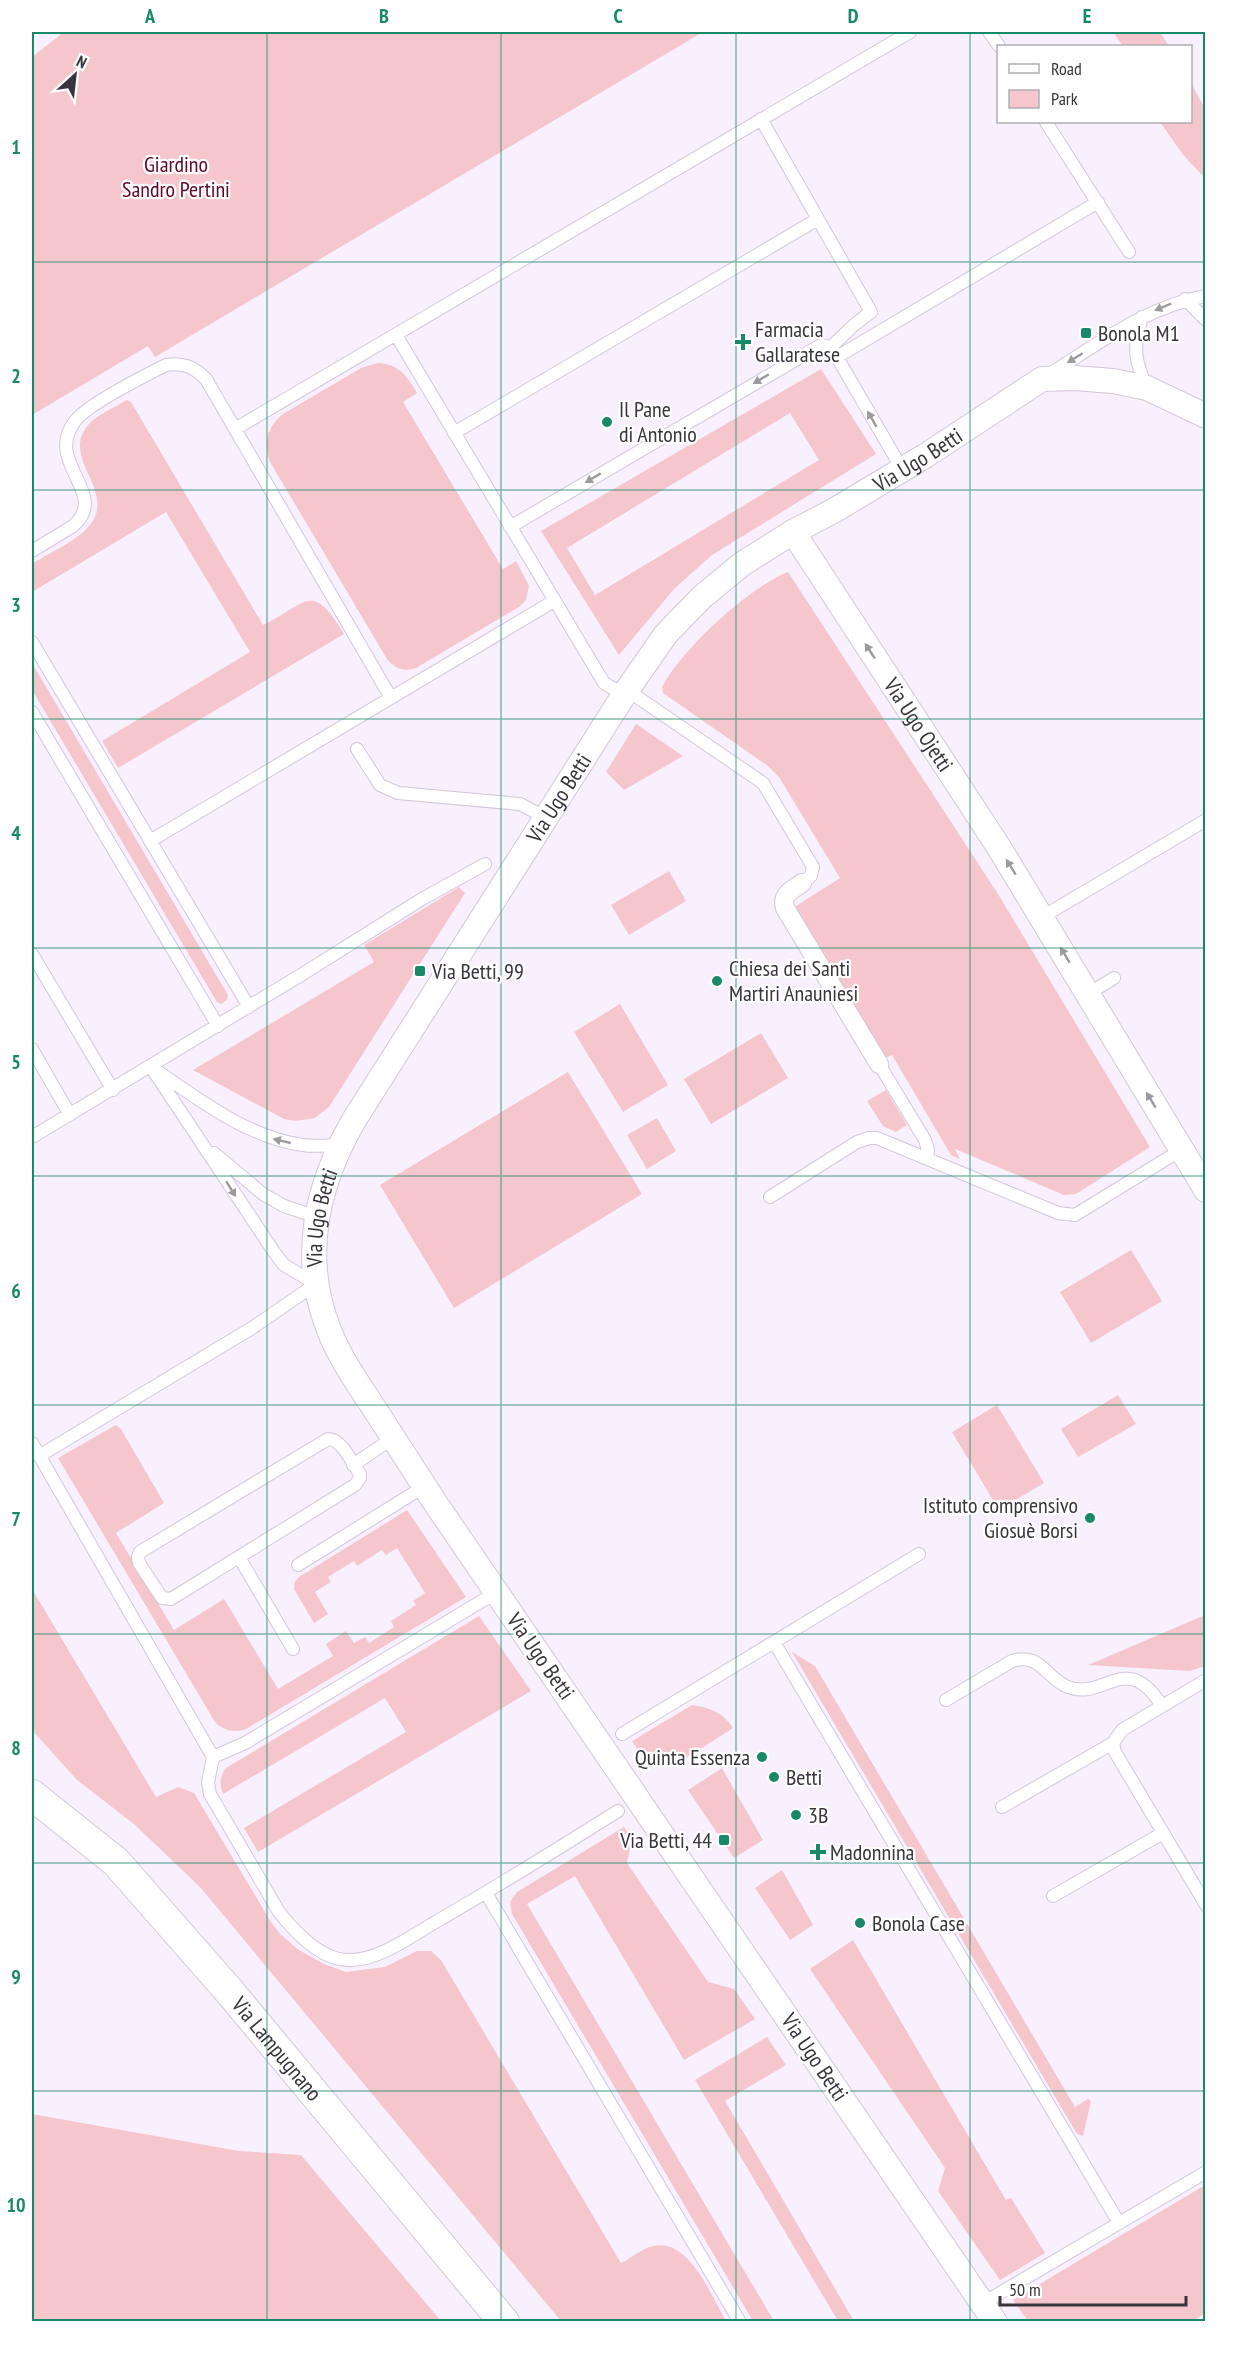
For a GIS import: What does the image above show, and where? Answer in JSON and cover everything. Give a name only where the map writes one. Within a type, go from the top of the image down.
[{"type":"street","points":[[1042,379],[1074,378],[1113,381],[1147,388],[1206,416]]},
{"type":"street","name":"Via Ugo Betti","points":[[989,2312],[393,1438],[328,1330],[316,1284],[314,1239],[323,1188],[340,1144],[545,817],[666,634],[702,597],[742,564],[902,470],[1042,379]]},
{"type":"street","name":"Via Ugo Ojetti","points":[[793,532],[1042,917],[1206,1190]]},
{"type":"street","points":[[802,884],[784,898],[785,908],[879,1064]]},
{"type":"street","name":"Via Lampugnano","points":[[32,1795],[116,1862],[230,1992],[504,2322]]},
{"type":"lane","points":[[235,429],[910,32]]},
{"type":"lane","points":[[989,32],[998,45]]},
{"type":"lane","points":[[761,119],[871,312],[854,325],[833,353]]},
{"type":"lane","points":[[1047,123],[1129,252]]},
{"type":"lane","points":[[833,353],[1098,202]]},
{"type":"lane","points":[[454,433],[818,219]]},
{"type":"lane","points":[[1042,379],[1142,317],[1185,299],[1206,296]]},
{"type":"lane","points":[[1185,299],[1206,306]]},
{"type":"lane","points":[[1185,299],[1206,320]]},
{"type":"lane","points":[[1142,317],[1135,339],[1136,364],[1147,388]]},
{"type":"lane","points":[[396,334],[604,683],[626,692],[763,783],[813,867],[811,876],[802,884]]},
{"type":"lane","points":[[510,527],[821,345],[833,353],[902,470]]},
{"type":"lane","points":[[32,551],[73,526],[86,507],[84,494],[70,467],[66,446],[75,421],[90,408],[166,365],[191,367],[206,379],[391,698]]},
{"type":"lane","points":[[150,841],[554,601]]},
{"type":"lane","points":[[32,642],[249,1007]]},
{"type":"lane","points":[[32,712],[218,1026]]},
{"type":"lane","points":[[357,749],[380,785],[398,793],[520,804],[545,817]]},
{"type":"lane","points":[[1042,917],[1206,820]]},
{"type":"lane","points":[[32,1137],[151,1067],[422,899],[485,864]]},
{"type":"lane","points":[[32,954],[112,1090]]},
{"type":"lane","points":[[1088,994],[1114,978]]},
{"type":"lane","points":[[32,1049],[70,1115]]},
{"type":"lane","points":[[879,1064],[925,1140],[928,1150],[927,1158]]},
{"type":"lane","points":[[151,1067],[222,1116],[266,1137],[306,1146],[340,1144]]},
{"type":"lane","points":[[39,1456],[252,1328],[316,1284],[284,1265],[274,1252],[151,1067]]},
{"type":"lane","points":[[770,1197],[857,1142],[869,1138],[885,1140],[1067,1216],[1083,1211],[1181,1150]]},
{"type":"lane","points":[[200,1139],[221,1160],[264,1194],[284,1206],[317,1217]]},
{"type":"lane","points":[[353,1465],[393,1438]]},
{"type":"lane","points":[[336,1440],[353,1465],[360,1478],[355,1485],[166,1600],[158,1593],[139,1563],[138,1557],[143,1550],[323,1441],[336,1440]]},
{"type":"lane","points":[[32,1443],[213,1756],[208,1784],[210,1794],[275,1906],[291,1928],[304,1939],[332,1956],[347,1960],[371,1956],[392,1947],[486,1893],[618,1811]]},
{"type":"lane","points":[[298,1565],[425,1486]]},
{"type":"lane","points":[[622,1734],[919,1554]]},
{"type":"lane","points":[[239,1557],[293,1649]]},
{"type":"lane","points":[[213,1756],[245,1743],[497,1592]]},
{"type":"lane","points":[[774,1642],[1119,2223]]},
{"type":"lane","points":[[946,1700],[1012,1661],[1030,1659],[1040,1664],[1057,1680],[1075,1689],[1087,1689],[1119,1679],[1141,1682],[1150,1689],[1162,1706]]},
{"type":"lane","points":[[1002,1807],[1113,1743],[1122,1730],[1206,1680]]},
{"type":"lane","points":[[1113,1743],[1115,1752],[1206,1905]]},
{"type":"lane","points":[[1053,1896],[1163,1833]]},
{"type":"lane","points":[[486,1893],[740,2322]]},
{"type":"lane","points":[[989,2312],[1119,2223],[1206,2172]]},
{"type":"green space","name":"Giardino Sandro Pertini","points":[[64,32],[703,32],[155,357],[148,346],[32,415],[32,57]]},
{"type":"green space","points":[[1113,32],[1160,32],[1168,45],[1122,45]]},
{"type":"green space","points":[[1192,85],[1205,109],[1205,178],[1184,156],[1161,123],[1192,123]]},
{"type":"green space","points":[[378,363],[397,368],[410,381],[417,393],[403,402],[503,569],[516,561],[529,586],[526,600],[519,607],[416,668],[408,670],[393,665],[387,659],[270,462],[267,448],[270,430],[283,414],[361,368]]},
{"type":"green space","points":[[821,369],[876,454],[712,555],[674,589],[619,655],[541,531]],"holes":[[[790,413],[819,460],[595,595],[567,548]]]},
{"type":"green space","points":[[127,400],[131,402],[263,625],[299,604],[315,601],[324,606],[344,634],[118,768],[102,741],[250,652],[166,512],[32,592],[32,564],[78,537],[90,525],[97,512],[97,499],[80,448],[82,435],[91,422]]},
{"type":"green space","points":[[788,572],[998,894],[1150,1147],[1076,1194],[1064,1195],[955,1149],[960,1159],[951,1155],[892,1055],[883,1059],[793,908],[840,878],[779,777],[768,766],[663,693],[662,687],[671,672],[700,638],[736,605],[772,580]]},
{"type":"green space","points":[[32,663],[228,995],[227,1000],[221,1004],[217,1002],[32,690]]},
{"type":"green space","points":[[636,724],[683,756],[624,790],[606,772]]},
{"type":"green space","points":[[669,871],[686,901],[629,935],[611,905]]},
{"type":"green space","points":[[459,887],[465,893],[329,1107],[315,1118],[295,1121],[284,1119],[193,1070],[374,962],[364,945]]},
{"type":"green space","points":[[620,1004],[668,1085],[623,1112],[574,1032]]},
{"type":"green space","points":[[761,1033],[788,1078],[711,1124],[684,1079]]},
{"type":"green space","points":[[568,1072],[642,1194],[454,1308],[380,1185]]},
{"type":"green space","points":[[886,1090],[907,1125],[896,1132],[883,1126],[867,1101]]},
{"type":"green space","points":[[657,1118],[676,1151],[647,1169],[627,1135]]},
{"type":"green space","points":[[1131,1250],[1162,1301],[1091,1343],[1060,1292]]},
{"type":"green space","points":[[1118,1395],[1136,1424],[1078,1457],[1061,1429]]},
{"type":"green space","points":[[997,1405],[1044,1483],[999,1510],[952,1432]]},
{"type":"green space","points":[[116,1425],[121,1429],[164,1503],[116,1533],[174,1630],[224,1599],[278,1689],[333,1656],[326,1644],[346,1631],[354,1643],[365,1637],[369,1643],[394,1627],[391,1621],[416,1605],[413,1601],[425,1593],[397,1548],[386,1555],[382,1550],[357,1566],[354,1561],[328,1577],[331,1582],[315,1592],[328,1614],[314,1623],[294,1589],[295,1581],[299,1577],[407,1510],[466,1597],[246,1729],[234,1731],[226,1729],[215,1722],[58,1458]]},
{"type":"green space","points":[[32,1589],[156,1797],[178,1787],[194,1793],[280,1934],[299,1950],[324,1964],[346,1972],[385,1967],[417,1951],[431,1951],[441,1960],[621,2263],[654,2246],[667,2246],[678,2251],[698,2272],[726,2321],[561,2321],[200,1887],[134,1824],[77,1780],[32,1730]]},
{"type":"green space","points":[[1205,1615],[1205,1666],[1190,1671],[1088,1665]]},
{"type":"green space","points":[[479,1616],[531,1691],[258,1852],[244,1828],[406,1732],[385,1698],[223,1794],[221,1780],[226,1768]]},
{"type":"green space","points":[[792,1652],[815,1666],[1075,2107],[1088,2099],[1091,2101],[1083,2136],[1077,2134]]},
{"type":"green space","points":[[692,1705],[715,1712],[725,1718],[733,1728],[672,1767],[666,1758],[650,1768],[632,1741]]},
{"type":"green space","points":[[722,1768],[763,1840],[734,1858],[688,1790]]},
{"type":"green space","points":[[624,1827],[632,1839],[627,1863],[708,1982],[734,1989],[755,2019],[684,2060],[575,1876],[527,1904],[774,2321],[753,2321],[512,1914],[510,1902],[517,1892]]},
{"type":"green space","points":[[782,1870],[813,1925],[790,1940],[755,1888]]},
{"type":"green space","points":[[853,1940],[1006,2200],[1011,2198],[1045,2253],[1000,2280],[938,2191],[945,2168],[810,1969]]},
{"type":"green space","points":[[767,2037],[786,2065],[725,2101],[854,2321],[838,2321],[695,2080]]},
{"type":"green space","points":[[32,2114],[239,2151],[301,2155],[441,2321],[32,2321]]},
{"type":"green space","points":[[1205,2185],[1205,2313],[1192,2322],[1028,2321],[1013,2300]]},
{"type":"place","name":"Bonola M1","points":[[1086,333]]},
{"type":"place","name":"Farmacia Gallaratese","points":[[743,342]]},
{"type":"place","name":"Il Pane di Antonio","points":[[607,422]]},
{"type":"place","name":"Via Betti, 99","points":[[420,971]]},
{"type":"place","name":"Chiesa dei Santi Martiri Anauniesi","points":[[717,981]]},
{"type":"place","name":"Istituto comprensivo Giosuè Borsi","points":[[1090,1518]]},
{"type":"place","name":"Quinta Essenza","points":[[762,1757]]},
{"type":"place","name":"Betti","points":[[774,1777]]},
{"type":"place","name":"3B","points":[[796,1815]]},
{"type":"place","name":"Via Betti, 44","points":[[724,1840]]},
{"type":"place","name":"Madonnina","points":[[818,1852]]},
{"type":"place","name":"Bonola Case","points":[[860,1923]]}]
